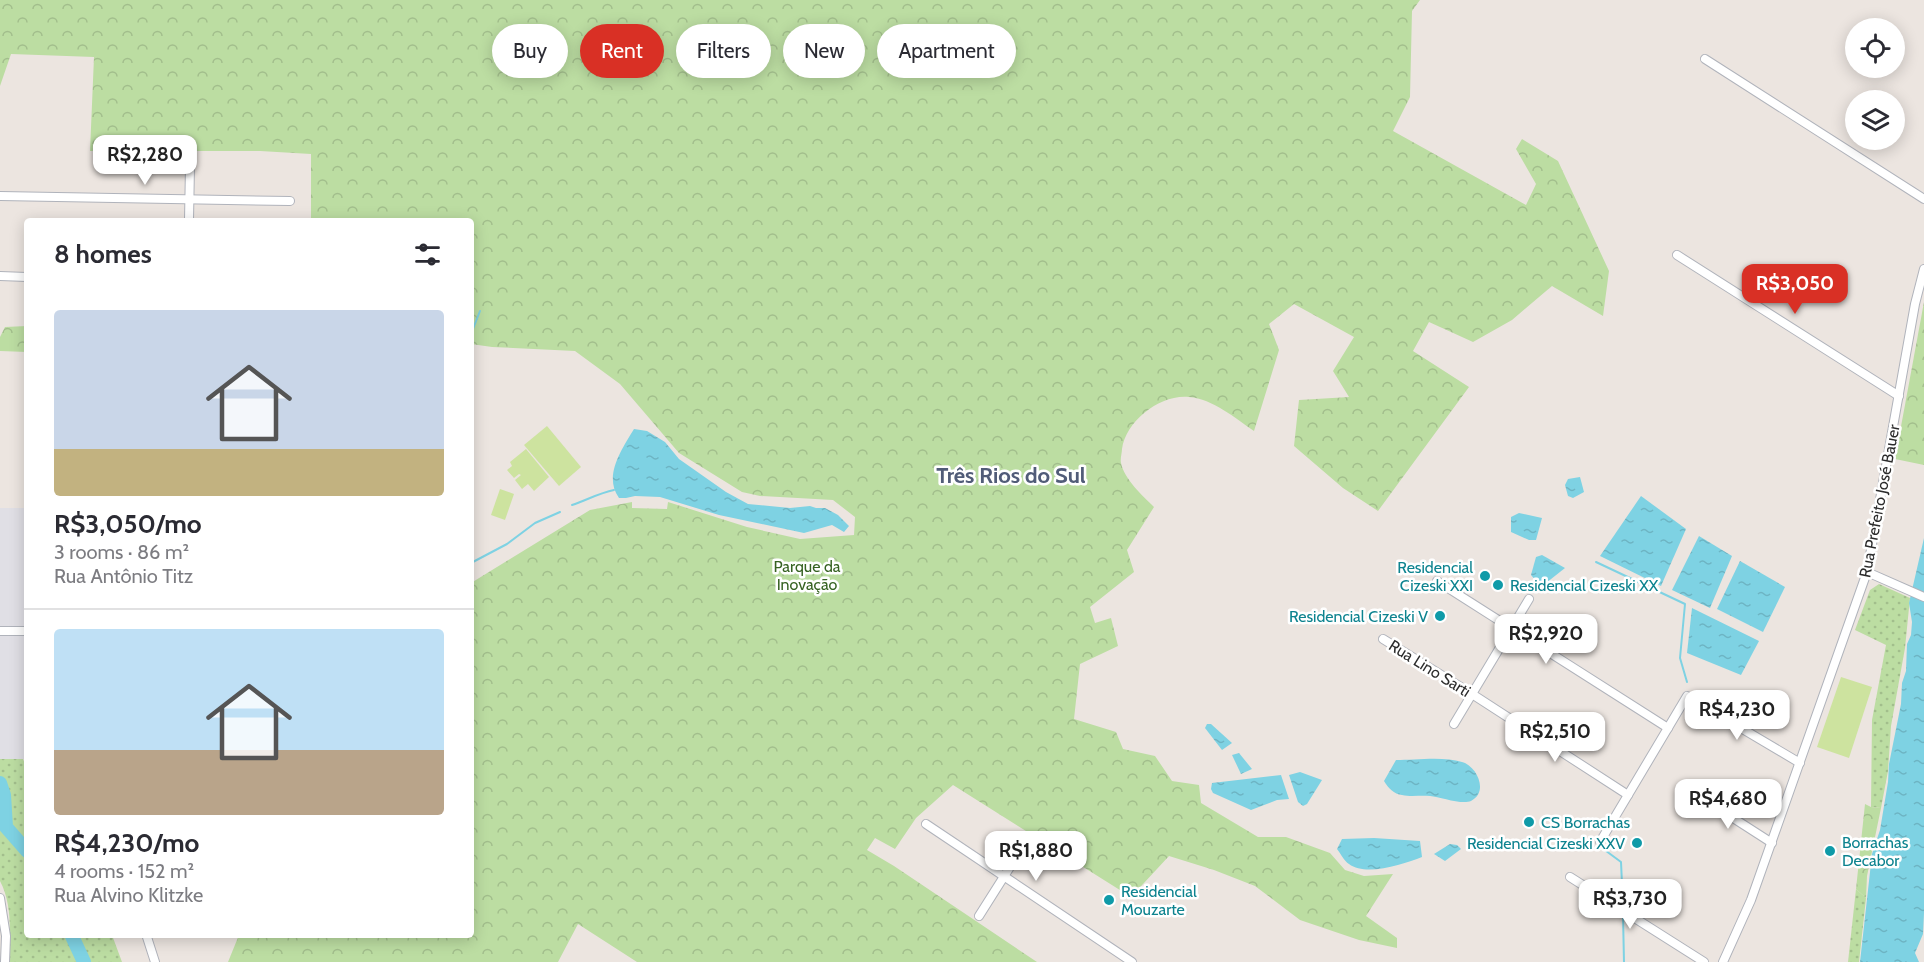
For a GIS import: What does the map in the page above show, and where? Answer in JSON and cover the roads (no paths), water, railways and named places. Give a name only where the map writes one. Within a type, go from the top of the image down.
[{"type":"street","points":[[1705,59],[1924,199]]},
{"type":"street","points":[[189,218],[190,166]]},
{"type":"street","points":[[0,196],[290,201]]},
{"type":"street","points":[[1677,255],[1899,396]]},
{"type":"street","name":"Rua Prefeito José Bauer","points":[[1723,962],[1751,900],[1867,572],[1915,304],[1924,269]]},
{"type":"street","points":[[0,276],[24,277]]},
{"type":"street","points":[[1867,572],[1924,597]]},
{"type":"street","points":[[1437,581],[1668,728]]},
{"type":"street","points":[[1454,724],[1529,599]]},
{"type":"street","points":[[0,631],[24,631]]},
{"type":"street","name":"Rua Lino Sarti","points":[[1383,639],[1628,795]]},
{"type":"street","points":[[1600,842],[1687,696],[1800,763]]},
{"type":"street","points":[[1699,796],[1772,843]]},
{"type":"street","points":[[926,824],[1132,962]]},
{"type":"street","points":[[979,916],[1029,837]]},
{"type":"street","points":[[1570,876],[1704,962]]},
{"type":"street","points":[[0,898],[6,936],[5,962]]},
{"type":"street","points":[[147,938],[155,962]]},
{"type":"water","points":[[634,429],[647,431],[665,442],[679,459],[726,492],[748,504],[790,508],[810,506],[825,508],[838,515],[849,526],[844,532],[832,525],[804,533],[719,515],[660,497],[619,498],[613,481],[614,472],[620,454]]},
{"type":"water","points":[[1580,477],[1584,492],[1573,498],[1568,496],[1565,485],[1568,479]]},
{"type":"water","points":[[1641,496],[1686,529],[1661,586],[1600,556]]},
{"type":"water","points":[[1519,513],[1542,518],[1536,540],[1529,540],[1511,532],[1511,517]]},
{"type":"water","points":[[1699,536],[1732,556],[1710,608],[1672,590]]},
{"type":"water","points":[[1924,538],[1924,913],[1923,934],[1915,953],[1919,962],[1860,962],[1872,854],[1880,830],[1889,764],[1901,704],[1902,683],[1906,671],[1907,644],[1911,635],[1912,622],[1909,603]]},
{"type":"water","points":[[1542,555],[1565,568],[1541,587],[1531,575],[1536,557]]},
{"type":"water","points":[[1740,561],[1785,587],[1763,632],[1717,609]]},
{"type":"water","points":[[1692,608],[1759,641],[1741,675],[1687,653]]},
{"type":"water","points":[[1207,724],[1211,724],[1232,743],[1222,750],[1205,728]]},
{"type":"water","points":[[1239,753],[1252,769],[1241,774],[1232,755]]},
{"type":"water","points":[[1438,759],[1462,762],[1476,774],[1480,786],[1479,792],[1476,797],[1467,802],[1396,793],[1384,781],[1396,760]]},
{"type":"water","points":[[1300,772],[1322,780],[1307,804],[1303,806],[1298,802],[1289,775]]},
{"type":"water","points":[[1281,775],[1289,799],[1277,800],[1251,810],[1213,793],[1211,789],[1212,783]]},
{"type":"water","points":[[1374,838],[1420,841],[1422,857],[1385,868],[1365,869],[1349,864],[1337,849],[1342,839]]},
{"type":"water","points":[[1450,844],[1457,845],[1461,849],[1445,861],[1434,854]]},
{"type":"waterway","points":[[474,326],[480,311]]},
{"type":"waterway","points":[[572,505],[614,490]]},
{"type":"waterway","points":[[474,561],[507,544],[535,523],[560,512]]},
{"type":"waterway","points":[[1596,562],[1685,604],[1680,658],[1687,682]]},
{"type":"waterway","points":[[0,783],[4,795],[6,827],[24,848]]},
{"type":"waterway","points":[[1598,845],[1621,862],[1623,906]]},
{"type":"waterway","points":[[1623,915],[1624,962]]},
{"type":"waterway","points":[[73,938],[84,962]]},
{"type":"place","name":"Residencial Cizeski XXI","points":[[1485,576]]},
{"type":"place","name":"Residencial Cizeski XX","points":[[1498,585]]},
{"type":"place","name":"Residencial Cizeski V","points":[[1440,616]]},
{"type":"place","name":"CS Borrachas","points":[[1529,822]]},
{"type":"place","name":"Residencial Cizeski XXV","points":[[1637,843]]},
{"type":"place","name":"Borrachas Decabor","points":[[1830,851]]},
{"type":"place","name":"Residencial Mouzarte","points":[[1109,900]]},
{"type":"district","name":"Três Rios do Sul","points":[[1011,475]]},
{"type":"park label","name":"Parque da Inovação","points":[[807,575]]}]
